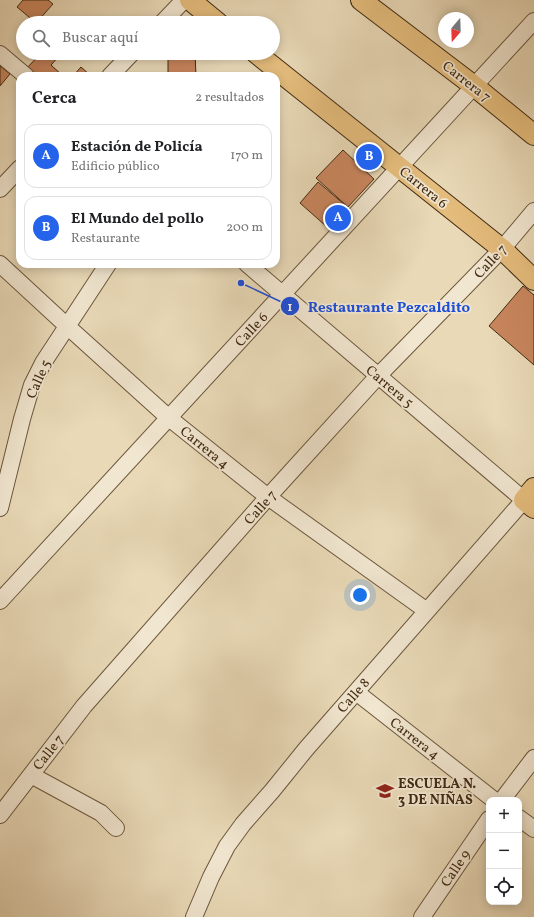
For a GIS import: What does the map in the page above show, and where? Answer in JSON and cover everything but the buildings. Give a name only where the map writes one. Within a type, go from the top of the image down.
[{"type":"main road","points":[[190,0],[209,16]]},
{"type":"main road","name":"Carrera 7","points":[[361,0],[474,86],[534,135]]},
{"type":"main road","name":"Carrera 6","points":[[265,60],[280,72]]},
{"type":"main road","name":"Carrera 6","points":[[280,72],[502,250],[534,280]]},
{"type":"street","points":[[169,16],[184,0]]},
{"type":"street","name":"Calle 6","points":[[0,601],[534,21]]},
{"type":"street","points":[[0,54],[21,72]]},
{"type":"street","points":[[114,72],[125,60]]},
{"type":"street","points":[[0,189],[16,172]]},
{"type":"street","name":"Calle 7","points":[[0,815],[84,706],[268,497],[378,376],[502,250],[534,211]]},
{"type":"street","name":"Carrera 4","points":[[0,264],[169,418],[268,497],[427,611]]},
{"type":"street","name":"Calle 5","points":[[0,508],[32,385],[43,363],[105,268]]},
{"type":"street","name":"Carrera 5","points":[[252,268],[378,376],[531,499]]},
{"type":"street","name":"Calle 8","points":[[194,917],[211,877],[227,846],[243,824],[306,749],[427,611],[531,499]]},
{"type":"street","name":"Carrera 4","points":[[356,692],[490,797]]},
{"type":"street","points":[[504,797],[534,758]]},
{"type":"street","points":[[31,774],[97,811],[116,828]]},
{"type":"street","points":[[522,820],[534,828]]},
{"type":"street","name":"Calle 9","points":[[422,917],[486,823]]},
{"type":"place","name":"El Mundo del pollo","points":[[369,157]]},
{"type":"place","name":"Estación de Policía","points":[[338,218]]},
{"type":"place","name":"Restaurante Pezcaldito","points":[[241,283]]},
{"type":"place","name":"ESCUELA N. 3 DE NIÑAS","points":[[385,791]]}]
